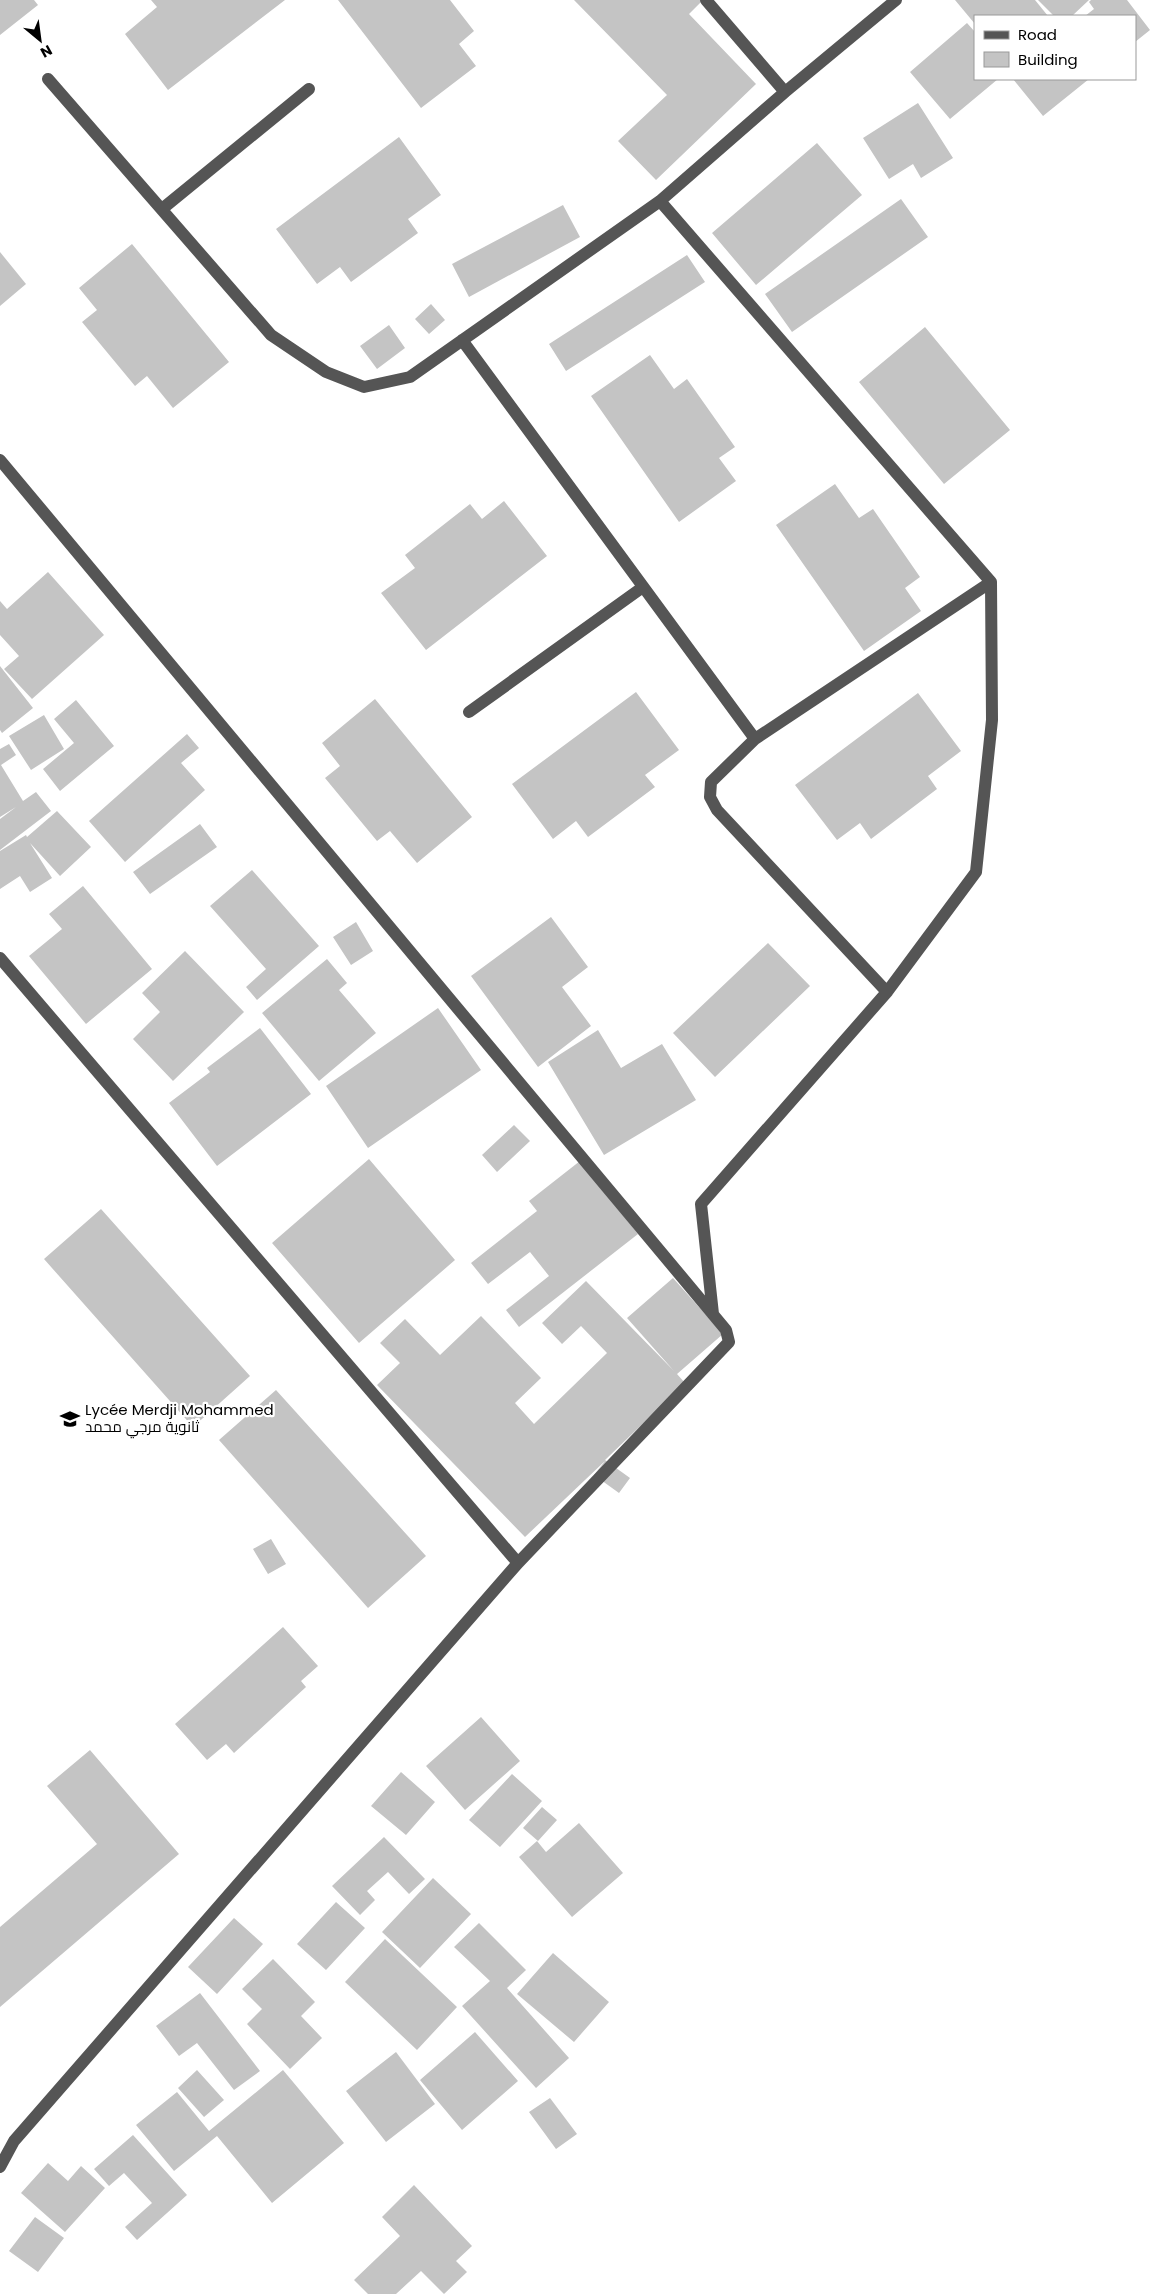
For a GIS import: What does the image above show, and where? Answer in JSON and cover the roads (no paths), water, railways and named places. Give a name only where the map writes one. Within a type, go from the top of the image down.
[{"type":"street","points":[[706,0],[786,92]]},
{"type":"street","points":[[48,79],[272,335],[326,372],[364,386],[410,377],[660,201],[896,0]]},
{"type":"street","points":[[162,209],[309,89]]},
{"type":"street","points":[[660,201],[991,582],[992,720],[976,872],[887,992],[701,1204],[713,1314]]},
{"type":"street","points":[[462,340],[754,739]]},
{"type":"street","points":[[0,460],[713,1314],[726,1330],[729,1342],[518,1563],[14,2141],[0,2167]]},
{"type":"street","points":[[887,992],[717,810],[710,797],[711,782],[754,739],[991,582]]},
{"type":"street","points":[[469,712],[643,587]]},
{"type":"street","points":[[0,958],[518,1563]]},
{"type":"place","name":"Lycée Merdji Mohammed ثانوية مرجي محمد","points":[[70,1419]]}]
